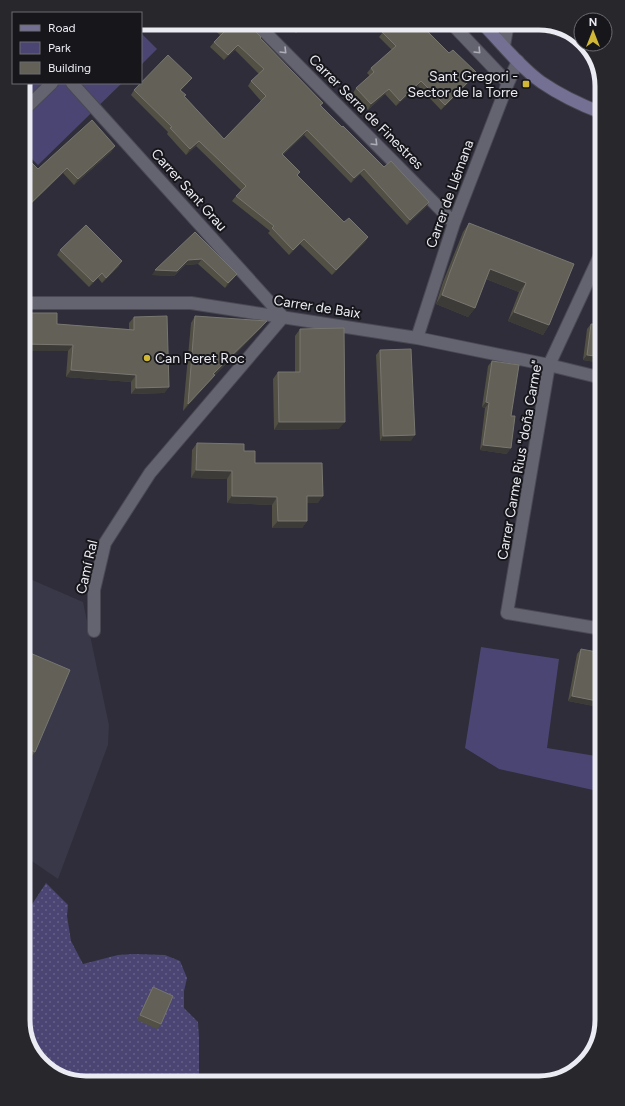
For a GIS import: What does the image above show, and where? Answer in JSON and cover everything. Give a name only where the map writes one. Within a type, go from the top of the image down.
[{"type":"main road","points":[[489,30],[518,61],[541,82],[580,105],[595,110]]},
{"type":"street","name":"Carrer Serra de Finestres","points":[[263,30],[454,223]]},
{"type":"street","points":[[458,30],[508,83]]},
{"type":"street","points":[[504,46],[507,30]]},
{"type":"street","name":"Carrer de Llémana","points":[[417,338],[454,223],[508,83],[518,61]]},
{"type":"street","points":[[30,104],[51,84]]},
{"type":"street","name":"Carrer Sant Grau","points":[[73,84],[283,317]]},
{"type":"street","name":"Carrer Carme Rius \"doña Carme\"","points":[[595,266],[549,365],[507,613],[595,628]]},
{"type":"street","name":"Carrer de Baix","points":[[30,303],[191,303],[417,338],[549,365],[595,376]]},
{"type":"street","name":"Camí Ral","points":[[94,631],[94,590],[105,543],[150,473],[283,317]]},
{"type":"shaded area","points":[[30,579],[83,602],[109,725],[108,745],[58,879],[30,860]]},
{"type":"green space","points":[[142,34],[157,49],[142,64]]},
{"type":"green space","points":[[30,84],[121,84],[38,165],[30,157]]},
{"type":"green space","points":[[481,647],[559,659],[547,748],[595,756],[595,790],[499,769],[465,748]]},
{"type":"green space","points":[[46,883],[68,905],[67,916],[71,941],[83,964],[118,955],[134,954],[165,955],[180,961],[187,978],[184,991],[184,1008],[198,1022],[199,1076],[83,1076],[68,1073],[49,1062],[40,1051],[31,1031],[30,907]]},
{"type":"building","points":[[224,30],[254,30],[323,103],[320,105],[342,127],[343,126],[384,167],[391,161],[429,202],[410,220],[364,169],[354,178],[307,130],[282,154],[300,172],[297,175],[344,222],[349,218],[368,237],[336,270],[304,239],[293,250],[272,228],[274,226],[236,196],[246,186],[199,141],[190,149],[170,128],[172,127],[134,90],[140,84],[142,84],[142,82],[168,55],[192,78],[180,90],[186,95],[184,96],[224,139],[266,96],[251,81],[264,69],[238,45],[228,55],[214,42],[225,31]]},
{"type":"building","points":[[384,30],[426,30],[449,53],[453,50],[477,73],[445,105],[421,81],[400,101],[389,89],[371,104],[356,88],[374,72],[371,68],[396,46],[382,32]]},
{"type":"building","points":[[92,120],[115,146],[78,179],[67,168],[30,204],[30,161],[38,169]]},
{"type":"building","points":[[469,223],[574,264],[549,325],[514,312],[526,283],[490,269],[475,308],[442,295]]},
{"type":"building","points":[[86,225],[122,261],[106,278],[102,273],[93,282],[60,250]]},
{"type":"building","points":[[195,232],[237,274],[228,283],[202,259],[188,260],[177,271],[155,270]]},
{"type":"building","points":[[30,313],[57,313],[57,324],[134,330],[134,317],[167,316],[169,387],[136,388],[136,375],[71,370],[73,345],[30,344]]},
{"type":"building","points":[[195,316],[267,321],[213,374],[215,375],[188,404]]},
{"type":"building","points":[[591,324],[595,324],[595,356],[587,355]]},
{"type":"building","points":[[344,328],[345,422],[279,422],[278,372],[300,372],[300,329]]},
{"type":"building","points":[[411,349],[415,435],[383,436],[380,350]]},
{"type":"building","points":[[492,361],[519,365],[511,416],[515,416],[511,448],[483,445],[489,403],[486,402]]},
{"type":"building","points":[[197,443],[244,444],[244,451],[255,451],[255,463],[322,463],[323,496],[307,496],[307,521],[278,521],[277,497],[232,496],[232,471],[196,470]]},
{"type":"building","points":[[581,649],[595,652],[595,701],[572,696]]},
{"type":"building","points":[[30,653],[70,670],[35,752],[30,750]]},
{"type":"building","points":[[153,987],[173,996],[161,1024],[140,1015]]},
{"type":"place","name":"Sant Gregori - Sector de la Torre","points":[[526,84]]},
{"type":"place","name":"Can Peret Roc","points":[[147,358]]}]
